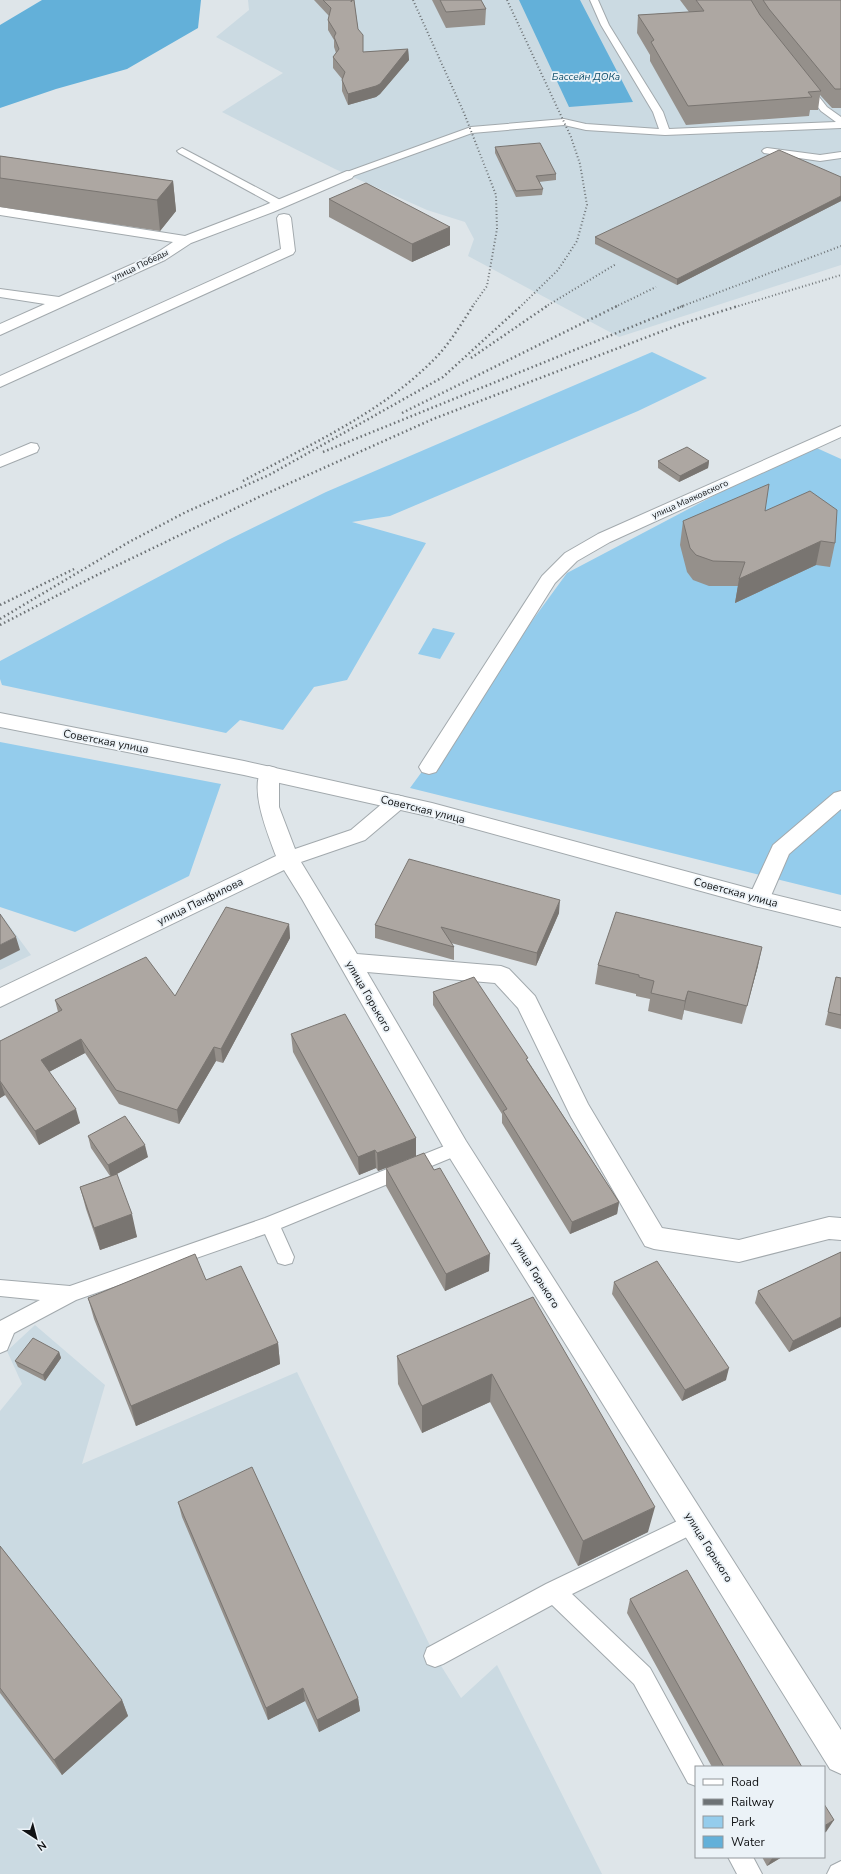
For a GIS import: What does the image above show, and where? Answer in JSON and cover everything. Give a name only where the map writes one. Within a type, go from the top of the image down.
[{"type":"street","name":"улица Победы","points":[[0,330],[160,257],[186,240],[282,211],[348,174]]},
{"type":"street","points":[[0,211],[186,240]]},
{"type":"street","points":[[0,382],[288,251],[282,211]]},
{"type":"street","points":[[0,293],[61,302]]},
{"type":"street","name":"улица Маяковского","points":[[428,767],[467,710],[548,580],[571,557],[604,538],[841,431]]},
{"type":"street","points":[[0,462],[31,448]]},
{"type":"street","name":"Советская улица","points":[[0,720],[269,773],[432,810],[759,899],[841,919]]},
{"type":"street","name":"улица Горького","points":[[269,773],[269,807],[288,859],[350,962],[457,1148],[841,1758]]},
{"type":"street","points":[[759,899],[780,850],[841,798]]},
{"type":"street","name":"улица Панфилова","points":[[0,998],[288,859],[358,835],[397,802]]},
{"type":"street","points":[[350,962],[501,976],[527,1002],[579,1110],[654,1238],[739,1251],[829,1228],[841,1229]]},
{"type":"lane","points":[[594,0],[605,26],[658,112],[665,132]]},
{"type":"lane","points":[[800,78],[824,109],[841,122]]},
{"type":"lane","points":[[348,174],[470,130],[564,122],[586,127],[665,132],[841,125]]},
{"type":"lane","points":[[182,151],[282,211]]},
{"type":"lane","points":[[767,151],[820,158],[841,155]]},
{"type":"lane","points":[[0,1344],[6,1328],[70,1294],[270,1224],[457,1148]]},
{"type":"lane","points":[[270,1224],[285,1257]]},
{"type":"lane","points":[[0,1288],[70,1294]]},
{"type":"lane","points":[[435,1656],[554,1592],[694,1523]]},
{"type":"lane","points":[[554,1592],[642,1676],[695,1773]]},
{"type":"lane","points":[[741,1858],[750,1874]]},
{"type":"shaded area","points":[[248,0],[841,0],[841,265],[619,337],[468,256],[474,239],[465,222],[427,210],[335,169],[222,112],[283,73],[216,37],[249,10]]},
{"type":"shaded area","points":[[0,913],[31,955],[0,970]]},
{"type":"shaded area","points":[[35,1325],[105,1385],[82,1464],[297,1372],[435,1656],[461,1698],[497,1665],[602,1874],[0,1874],[0,1411],[22,1384],[7,1351]]},
{"type":"green space","points":[[652,352],[707,378],[638,411],[390,516],[352,522],[426,543],[347,680],[314,687],[283,730],[240,720],[226,733],[2,685],[0,679],[0,661],[226,541],[326,492]]},
{"type":"green space","points":[[810,445],[841,459],[841,895],[410,788],[567,573]]},
{"type":"green space","points":[[433,628],[455,633],[440,659],[418,654]]},
{"type":"green space","points":[[0,742],[221,784],[189,876],[75,932],[0,907]]},
{"type":"water","points":[[42,0],[201,0],[198,28],[127,69],[56,89],[0,108],[0,25]]},
{"type":"water","name":"Бассейн ДОКа","points":[[519,0],[580,0],[633,102],[569,107]]},
{"type":"building","points":[[323,0],[354,0],[358,29],[363,35],[363,52],[408,49],[380,84],[348,94],[342,80],[345,72],[333,57],[339,49],[334,37],[336,33],[328,20],[331,8]]},
{"type":"building","points":[[440,0],[481,0],[486,9],[446,12]]},
{"type":"building","points":[[696,0],[751,0],[760,15],[821,91],[808,92],[812,97],[688,106],[651,42],[654,40],[638,15],[704,11]]},
{"type":"building","points":[[763,0],[841,0],[841,89],[835,89]]},
{"type":"building","points":[[540,143],[556,174],[536,176],[543,189],[516,191],[495,147]]},
{"type":"building","points":[[779,150],[841,177],[841,196],[677,279],[595,237]]},
{"type":"building","points":[[0,156],[173,181],[157,200],[0,178]]},
{"type":"building","points":[[366,183],[450,227],[412,244],[329,199]]},
{"type":"building","points":[[687,447],[709,461],[680,476],[658,461]]},
{"type":"building","points":[[769,484],[765,511],[810,491],[837,510],[835,543],[821,541],[739,579],[745,562],[713,561],[696,555],[690,548],[683,521]]},
{"type":"building","points":[[409,859],[560,900],[537,953],[441,927],[454,947],[375,925]]},
{"type":"building","points":[[226,907],[289,924],[221,1049],[214,1047],[177,1110],[116,1090],[81,1039],[41,1060],[76,1109],[35,1131],[0,1081],[0,1041],[62,1010],[55,1000],[146,957],[175,996]]},
{"type":"building","points":[[616,912],[762,947],[747,1006],[688,991],[685,1001],[651,993],[654,981],[639,977],[639,975],[598,965]]},
{"type":"building","points":[[0,914],[16,937],[0,945]]},
{"type":"building","points":[[474,977],[528,1058],[526,1059],[619,1202],[572,1222],[503,1111],[507,1109],[433,992]]},
{"type":"building","points":[[836,977],[841,978],[841,1015],[828,1012]]},
{"type":"building","points":[[345,1014],[416,1138],[377,1153],[375,1150],[358,1157],[291,1034]]},
{"type":"building","points":[[125,1116],[145,1145],[108,1165],[88,1136]]},
{"type":"building","points":[[424,1153],[434,1170],[440,1168],[490,1254],[446,1274],[386,1168]]},
{"type":"building","points":[[117,1174],[132,1214],[94,1228],[80,1187]]},
{"type":"building","points":[[841,1252],[841,1317],[793,1341],[758,1291]]},
{"type":"building","points":[[195,1254],[206,1280],[241,1266],[278,1343],[131,1406],[88,1298]]},
{"type":"building","points":[[657,1261],[729,1368],[685,1390],[614,1282]]},
{"type":"building","points":[[533,1297],[655,1507],[583,1541],[492,1374],[422,1406],[397,1356]]},
{"type":"building","points":[[33,1338],[59,1352],[43,1375],[15,1361]]},
{"type":"building","points":[[252,1467],[358,1698],[317,1720],[303,1688],[266,1708],[178,1502]]},
{"type":"building","points":[[0,1546],[122,1700],[54,1760],[0,1688]]},
{"type":"building","points":[[687,1570],[801,1766],[723,1766],[630,1599]]},
{"type":"building","points":[[825,1806],[834,1820],[825,1825]]},
{"type":"railway","points":[[413,0],[464,113],[496,195],[497,229],[487,286],[472,307]]},
{"type":"railway","points":[[507,0],[571,137],[580,164],[587,205],[577,241],[558,270],[520,307]]},
{"type":"railway","points":[[680,307],[841,246]]},
{"type":"railway","points":[[545,307],[616,264]]},
{"type":"railway","points":[[735,307],[841,275]]},
{"type":"railway","points":[[615,307],[656,287]]},
{"type":"railway","points":[[243,481],[348,424],[397,392],[420,373],[441,352],[473,306]]},
{"type":"railway","points":[[0,619],[129,542],[186,512],[269,475],[443,377],[521,306]]},
{"type":"railway","points":[[471,358],[547,306]]},
{"type":"railway","points":[[402,413],[617,306]]},
{"type":"railway","points":[[323,452],[683,306]]},
{"type":"railway","points":[[0,625],[95,576],[261,496],[433,419],[681,324],[738,306]]},
{"type":"railway","points":[[0,605],[74,569]]}]
